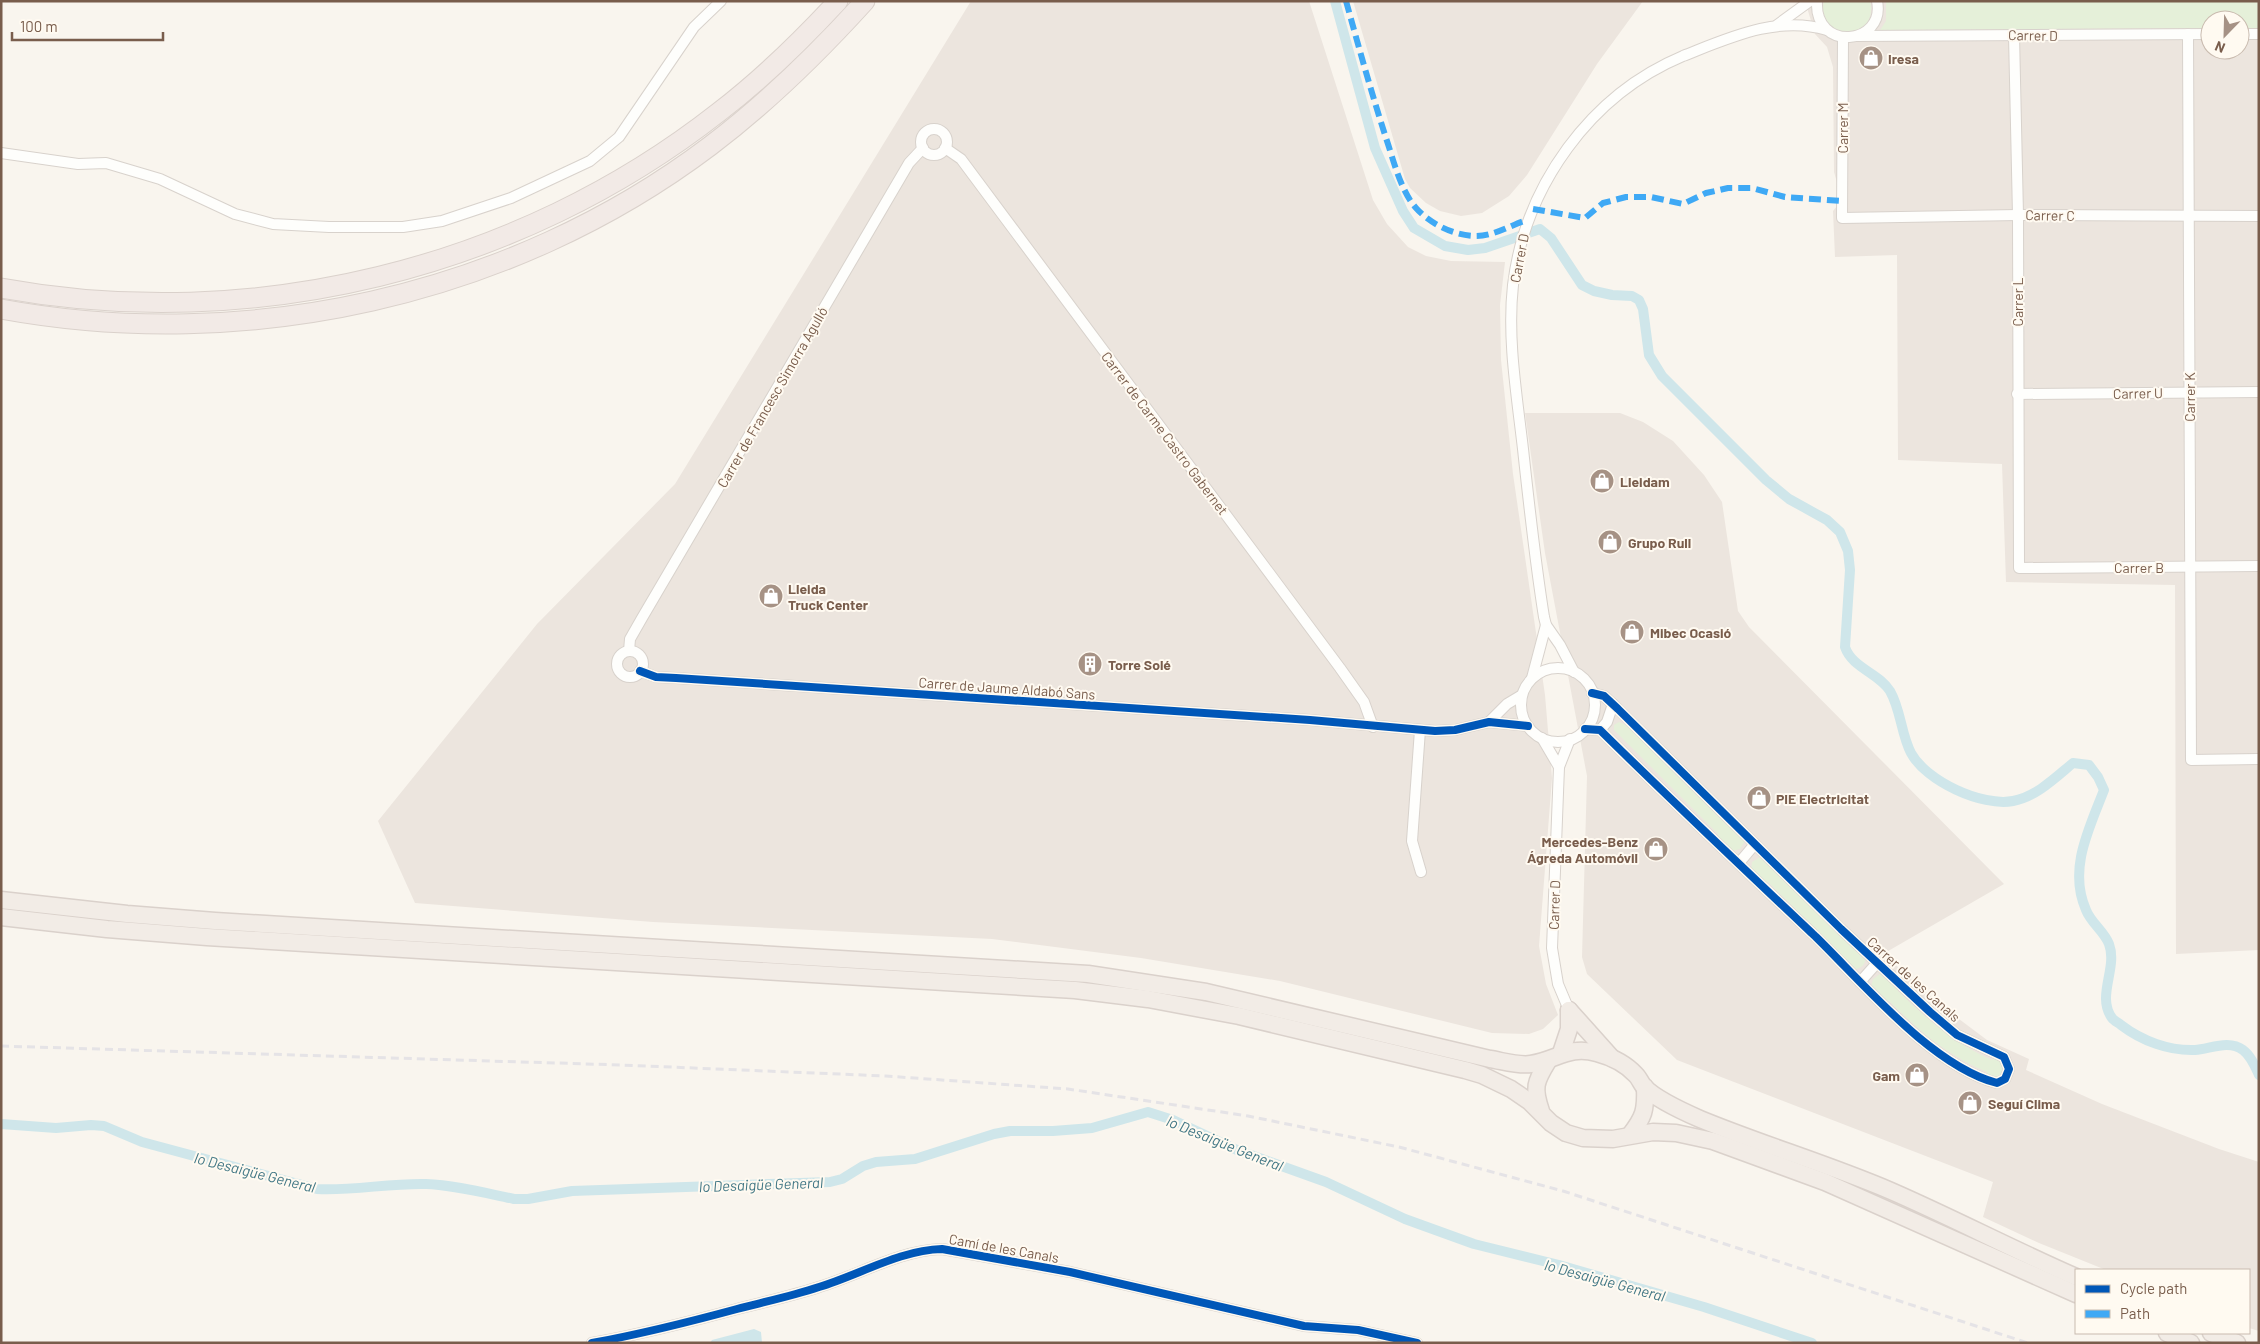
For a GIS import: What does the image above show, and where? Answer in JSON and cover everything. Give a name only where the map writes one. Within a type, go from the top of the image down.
[{"type":"highway","points":[[1,288],[59,297],[106,301],[166,303],[235,301],[300,293],[349,284],[458,254],[526,227],[576,204],[658,157],[719,113],[752,85],[789,52],[838,1]]},
{"type":"highway","points":[[1,309],[65,318],[130,324],[216,323],[285,316],[346,306],[396,296],[451,280],[522,253],[572,230],[610,210],[680,167],[709,147],[767,101],[817,54],[865,1]]},
{"type":"highway","points":[[1,900],[128,914],[205,920],[1088,974],[1206,992],[1490,1059],[1529,1064],[1575,1050],[1612,1058],[1624,1064],[1636,1075],[1644,1088],[1646,1104],[1642,1119],[1630,1135]]},
{"type":"highway","points":[[1,917],[107,929],[207,937],[963,982],[1075,990],[1148,999],[1239,1016],[1482,1075],[1510,1089],[1566,1133],[1583,1138],[1613,1139],[1630,1135],[1676,1133],[1713,1141],[1825,1182],[1894,1211],[2075,1294]]},
{"type":"highway","points":[[1542,1113],[1535,1094],[1536,1080],[1554,1057],[1568,1029],[1568,1010]]},
{"type":"highway","points":[[1568,1010],[1612,1058]]},
{"type":"highway","points":[[1644,1088],[1699,1119],[1797,1154],[1891,1192],[2075,1277]]},
{"type":"highway","points":[[2169,1334],[2191,1343]]},
{"type":"highway","points":[[2214,1334],[2237,1343]]},
{"type":"street","points":[[1,153],[78,164],[106,164],[160,179],[235,214],[273,224],[329,227],[403,227],[442,221],[511,198],[590,161],[619,137],[694,27],[721,1]]},
{"type":"street","name":"Carrer D","points":[[1777,25],[1810,1]]},
{"type":"street","points":[[1817,1],[1817,12],[1820,22],[1827,30]]},
{"type":"street","points":[[1856,36],[1866,32],[1872,25],[1877,16],[1877,1]]},
{"type":"street","name":"Carrer D","points":[[1532,678],[1546,625],[1534,551],[1516,390],[1511,318],[1513,284],[1525,226],[1545,182],[1561,156],[1581,130],[1605,107],[1670,62],[1721,41],[1777,25],[1803,24],[1827,30],[1843,38],[1856,36],[2200,34]]},
{"type":"street","name":"Carrer K","points":[[2188,34],[2191,760],[2259,759]]},
{"type":"street","name":"Carrer L","points":[[2014,35],[2018,215],[2016,394],[2018,568]]},
{"type":"street","name":"Carrer M","points":[[1842,218],[1843,38]]},
{"type":"street","points":[[932,129],[944,133],[947,140],[945,148],[936,154],[928,153],[923,148],[922,136],[932,129]]},
{"type":"street","name":"Carrer de Francesc Simorra Agulló","points":[[629,651],[630,639],[642,618],[909,163],[923,148]]},
{"type":"street","name":"Carrer de Carme Castro Gabernet","points":[[945,148],[961,159],[1345,674],[1364,702],[1373,727]]},
{"type":"street","name":"Carrer C","points":[[1842,218],[2018,215],[2259,216]]},
{"type":"street","name":"Carrer U","points":[[2016,394],[2259,392]]},
{"type":"street","name":"Carrer B","points":[[2018,568],[2259,566]]},
{"type":"street","name":"Carrer D","points":[[1546,625],[1560,645],[1574,672]]},
{"type":"street","points":[[629,651],[640,656],[643,664],[640,671],[629,676],[618,670],[618,658],[629,651]]},
{"type":"street","points":[[1488,722],[1507,704],[1522,695],[1532,678],[1539,673],[1553,668],[1574,672],[1583,679],[1592,693],[1593,715],[1585,729],[1570,739],[1551,741],[1542,738]]},
{"type":"street","name":"Carrer de Jaume Aldabó Sans","points":[[640,671],[656,677],[669,678],[1310,720],[1420,730],[1446,731],[1488,722]]},
{"type":"street","name":"Carrer de les Canals","points":[[1592,693],[1604,696],[1613,704],[1878,963],[1957,1035],[2004,1058],[2009,1069],[2005,1079],[1997,1083],[1989,1081],[1946,1059],[1860,982],[1600,730]]},
{"type":"street","points":[[1522,695],[1522,711],[1528,726],[1542,738],[1559,767]]},
{"type":"street","points":[[1585,729],[1600,730],[1607,722],[1613,704]]},
{"type":"street","points":[[1488,722],[1528,726]]},
{"type":"street","points":[[1420,730],[1412,841],[1422,872]]},
{"type":"street","name":"Carrer D","points":[[1568,1010],[1558,984],[1552,948],[1559,767],[1570,739]]},
{"type":"street","points":[[1739,863],[1755,844]]},
{"type":"street","name":"Carrer de les Canals","points":[[1860,982],[1878,963]]},
{"type":"street","name":"Camí de les Canals","points":[[592,1343],[668,1327],[785,1297],[826,1285],[899,1258],[942,1249],[1070,1272],[1299,1325],[1358,1330],[1417,1343]]},
{"type":"shaded area","points":[[971,1],[1309,1],[1373,200],[1387,224],[1408,247],[1426,256],[1451,261],[1505,262],[1500,305],[1501,360],[1513,474],[1545,695],[1552,778],[1539,946],[1546,984],[1558,1015],[1543,1029],[1529,1034],[1492,1033],[1280,981],[1141,958],[992,939],[653,922],[415,903],[378,821],[537,624],[675,484]]},
{"type":"shaded area","points":[[1353,1],[1643,1],[1597,64],[1527,175],[1509,196],[1482,213],[1461,216],[1440,211],[1426,203],[1410,188],[1405,179]]},
{"type":"shaded area","points":[[1805,1],[2259,1],[2259,950],[2176,954],[2175,585],[2006,582],[2002,464],[1898,460],[1897,255],[1835,257],[1833,211],[1842,200],[1834,172],[1833,67],[1827,47],[1815,34]]},
{"type":"shaded area","points":[[1525,413],[1620,413],[1643,422],[1673,441],[1704,475],[1722,502],[1738,611],[1749,627],[2004,884],[1883,954],[1947,1010],[1987,1040],[2029,1059],[2026,1070],[2102,1104],[2219,1149],[2259,1162],[2259,1331],[2250,1328],[2250,1269],[2104,1269],[2039,1243],[1983,1217],[1993,1182],[1677,1060],[1587,974],[1582,957],[1587,776],[1545,553]]},
{"type":"green space","points":[[1824,1],[1870,1],[1870,15],[1866,24],[1857,30],[1847,32],[1837,30],[1828,24],[1824,14]]},
{"type":"green space","points":[[1886,1],[2259,1],[2259,28],[2250,28],[2250,10],[2200,10],[2200,28],[1880,30],[1886,21]]},
{"type":"green space","points":[[1619,722],[1626,725],[1727,825],[1731,822],[1745,841],[1740,849],[1731,851],[1716,837],[1718,834],[1614,730],[1614,725]]},
{"type":"green space","points":[[1762,856],[1780,870],[1777,874],[1848,943],[1865,955],[1865,963],[1860,968],[1855,969],[1768,882],[1765,885],[1751,871],[1752,862]]},
{"type":"green space","points":[[1880,974],[1884,974],[1900,988],[1898,991],[1930,1021],[1953,1038],[1992,1060],[1994,1056],[2001,1060],[2003,1068],[2001,1074],[1996,1078],[1986,1076],[1987,1072],[1959,1058],[1935,1042],[1889,1001],[1886,1004],[1871,987],[1873,979]]},
{"type":"water","points":[[754,1329],[761,1332],[762,1343],[710,1343],[712,1340]]},
{"type":"waterway","points":[[1335,1],[1375,148],[1403,211],[1414,228],[1445,246],[1468,250],[1485,248],[1540,229],[1551,238],[1582,285],[1594,291],[1612,295],[1632,296],[1639,300],[1643,309],[1649,355],[1662,376],[1766,480],[1789,499],[1827,520],[1840,532],[1848,551],[1850,570],[1845,647],[1853,660],[1879,679],[1890,691],[1897,706],[1908,746],[1918,763],[1929,773],[1956,790],[1971,796],[2000,802],[2021,799],[2038,791],[2073,763],[2089,765],[2098,777],[2104,790],[2087,834],[2080,864],[2079,879],[2081,895],[2086,910],[2109,944],[2111,963],[2106,1001],[2112,1018],[2138,1036],[2166,1047],[2185,1050],[2226,1045],[2238,1047],[2248,1055],[2259,1075]]},
{"type":"waterway","name":"lo Desaigüe General","points":[[1,1124],[56,1128],[91,1125],[104,1126],[142,1142],[317,1189],[426,1184],[459,1188],[514,1199],[528,1199],[572,1191],[830,1182],[842,1179],[863,1166],[876,1162],[915,1159],[994,1134],[1010,1131],[1053,1131],[1092,1128],[1148,1112],[1173,1120],[1237,1150],[1326,1182],[1405,1219],[1474,1244],[1559,1265],[1704,1307],[1812,1343]]},
{"type":"railway","points":[[1,1046],[621,1065],[886,1076],[1068,1089],[1248,1116],[1399,1147],[1563,1191],[2028,1343]]},
{"type":"marked path","points":[[1346,1],[1395,167],[1406,193],[1416,208],[1428,219],[1443,228],[1460,234],[1476,236],[1483,236],[1527,220]]},
{"type":"marked path","points":[[1533,209],[1585,218],[1603,203],[1626,197],[1651,197],[1683,204],[1706,193],[1728,188],[1752,188],[1785,197],[1842,201]]},
{"type":"cycle path","points":[[640,671],[656,677],[1310,720],[1435,731],[1455,730],[1489,722],[1528,726]]},
{"type":"cycle path","points":[[1585,729],[1600,730],[1816,937],[1877,999],[1924,1042],[1948,1060],[1973,1074],[1997,1083],[2005,1079],[2009,1069],[2004,1057],[1957,1035],[1930,1012],[1841,929],[1618,709],[1604,696],[1592,693]]},
{"type":"cycle path","points":[[592,1343],[665,1328],[788,1296],[834,1282],[895,1258],[926,1250],[942,1249],[1070,1272],[1304,1326],[1358,1330],[1417,1343]]},
{"type":"place","name":"Iresa","points":[[1871,58]]},
{"type":"place","name":"Lleidam","points":[[1602,481]]},
{"type":"place","name":"Grupo Rull","points":[[1610,542]]},
{"type":"place","name":"Lleida Truck Center","points":[[771,596]]},
{"type":"place","name":"Mibec Ocasió","points":[[1632,632]]},
{"type":"place","name":"Torre Solé","points":[[1090,664]]},
{"type":"place","name":"PIE Electricitat","points":[[1759,798]]},
{"type":"place","name":"Mercedes-Benz Ágreda Automóvil","points":[[1656,849]]},
{"type":"place","name":"Gam","points":[[1917,1075]]},
{"type":"place","name":"Seguí Clima","points":[[1970,1103]]}]
